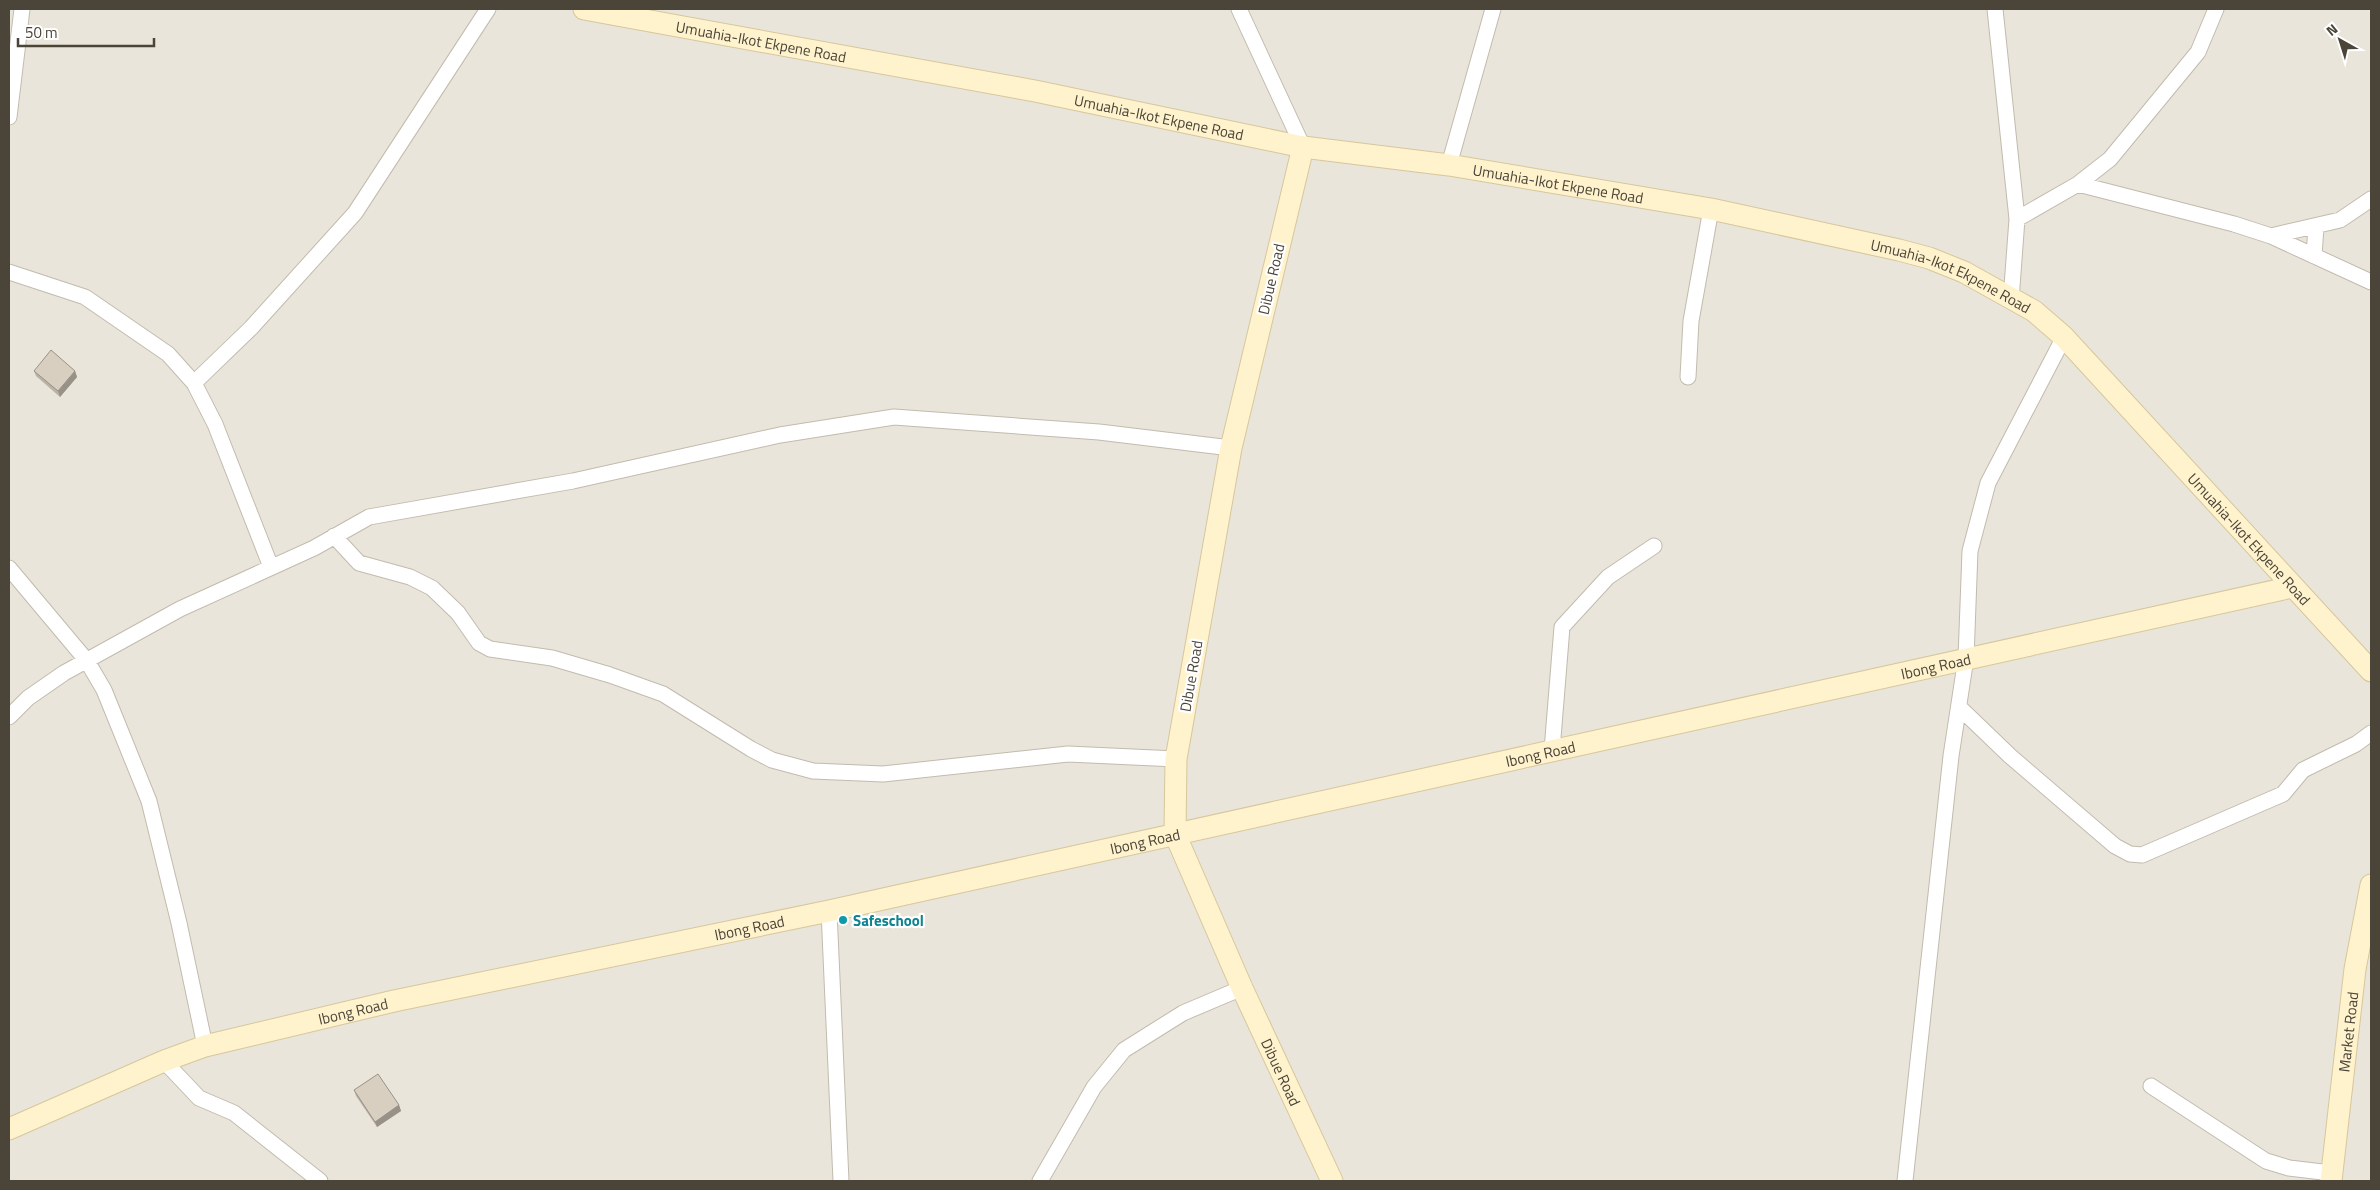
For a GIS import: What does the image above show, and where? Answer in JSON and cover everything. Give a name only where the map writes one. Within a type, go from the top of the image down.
[{"type":"street","points":[[9,117],[22,9]]},
{"type":"street","points":[[194,383],[251,328],[355,213],[488,9]]},
{"type":"street","name":"Umuahia-Ikot Ekpene Road","points":[[584,9],[1035,92],[1303,147],[1450,166],[1711,209],[1929,258],[1964,272],[2011,300],[2034,311],[2064,337],[2371,671]]},
{"type":"street","points":[[1239,9],[1303,147]]},
{"type":"street","points":[[1450,166],[1493,9]]},
{"type":"street","points":[[1995,9],[2017,219],[2011,300]]},
{"type":"street","points":[[2017,219],[2078,184],[2110,159],[2198,52],[2216,9]]},
{"type":"street","name":"Dibue Road","points":[[1303,147],[1231,448],[1176,759],[1175,834],[1242,988],[1332,1181]]},
{"type":"street","points":[[2078,184],[2234,224],[2271,236],[2371,282]]},
{"type":"street","points":[[2271,236],[2340,220],[2371,199]]},
{"type":"street","points":[[1688,378],[1691,321],[1711,209]]},
{"type":"street","points":[[2314,256],[2316,227]]},
{"type":"street","points":[[9,272],[85,297],[168,354],[194,383],[215,424],[271,567]]},
{"type":"street","points":[[1905,1181],[1951,756],[1966,658],[1970,551],[1988,483],[2064,337]]},
{"type":"street","points":[[9,717],[28,698],[64,673],[180,610],[314,548],[369,517],[573,481],[780,435],[894,417],[1099,432],[1231,448]]},
{"type":"street","points":[[334,536],[359,563],[410,577],[432,588],[458,613],[479,643],[490,649],[552,658],[610,675],[663,694],[772,760],[813,771],[883,774],[1068,754],[1176,759]]},
{"type":"street","points":[[1552,750],[1562,627],[1608,577],[1654,546]]},
{"type":"street","points":[[9,568],[87,661],[104,690],[149,801],[179,923],[204,1046]]},
{"type":"street","name":"Ibong Road","points":[[9,1129],[164,1061],[204,1046],[394,1001],[829,911],[2292,587]]},
{"type":"street","points":[[1960,707],[2010,756],[2115,846],[2130,854],[2142,855],[2283,794],[2303,770],[2356,744],[2371,734]]},
{"type":"street","name":"Market Road","points":[[2331,1177],[2356,969],[2371,885]]},
{"type":"street","points":[[829,911],[841,1181]]},
{"type":"street","points":[[1040,1181],[1094,1086],[1124,1050],[1183,1014],[1242,988]]},
{"type":"street","points":[[164,1061],[198,1098],[234,1113],[320,1181]]},
{"type":"street","points":[[2151,1086],[2266,1160],[2289,1168],[2331,1177]]},
{"type":"shaded area","points":[[9,9],[2371,9],[2371,1181],[9,1181]]},
{"type":"building","points":[[51,350],[75,371],[58,391],[34,371]]},
{"type":"building","points":[[378,1074],[399,1105],[375,1122],[354,1090]]},
{"type":"place","name":"Safeschool","points":[[843,920]]}]
